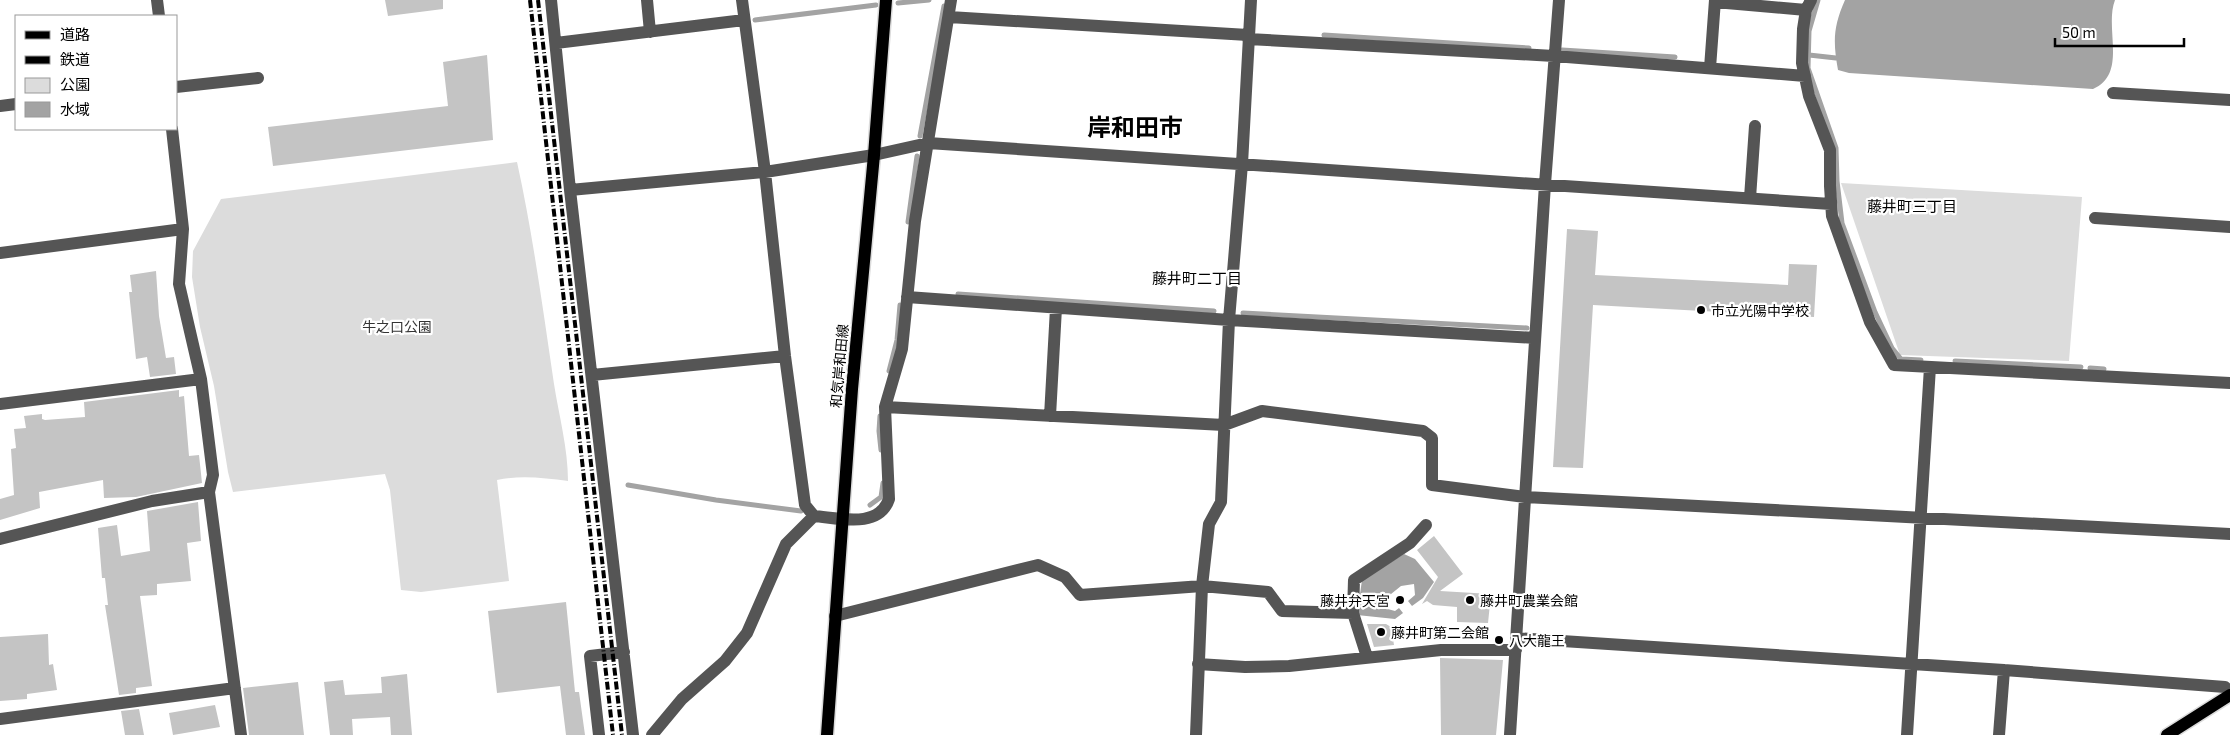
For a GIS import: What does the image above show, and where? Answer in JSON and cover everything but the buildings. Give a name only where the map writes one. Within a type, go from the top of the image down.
[{"type":"main road","name":"和気岸和田線","points":[[827,735],[852,389],[874,155],[886,0]]},
{"type":"main road","points":[[2167,735],[2230,694]]},
{"type":"street","points":[[157,0],[159,15]]},
{"type":"street","points":[[551,0],[570,190],[633,735]]},
{"type":"street","points":[[647,0],[650,32]]},
{"type":"street","points":[[742,0],[765,172],[785,356],[805,505],[814,516],[842,518],[871,518],[886,507],[889,499],[885,407],[902,349],[915,221],[951,0]]},
{"type":"street","points":[[1196,735],[1202,586],[1209,524],[1221,502],[1229,320],[1242,164],[1250,0]]},
{"type":"street","points":[[1510,735],[1545,184],[1559,0]]},
{"type":"street","points":[[1710,68],[1715,1],[1808,5],[1802,29],[1802,63],[1809,96],[1830,150],[1832,216],[1870,322],[1894,365],[2230,383]]},
{"type":"street","points":[[949,17],[1554,56],[1805,76]]},
{"type":"street","points":[[556,43],[744,20]]},
{"type":"street","points":[[178,86],[258,78]]},
{"type":"street","points":[[2113,93],[2230,100]]},
{"type":"street","points":[[0,106],[15,104]]},
{"type":"street","points":[[1750,198],[1755,126]]},
{"type":"street","points":[[172,130],[183,230],[179,260],[179,284],[201,379],[213,476],[209,492],[222,576],[241,735]]},
{"type":"street","points":[[570,190],[765,172],[874,155],[928,143],[1831,204]]},
{"type":"street","points":[[2095,218],[2230,227]]},
{"type":"street","points":[[0,253],[183,230]]},
{"type":"street","points":[[907,297],[1229,320],[1535,338]]},
{"type":"street","points":[[1050,416],[1056,308]]},
{"type":"street","points":[[592,375],[785,356]]},
{"type":"street","points":[[1907,735],[1930,367]]},
{"type":"street","points":[[0,404],[201,379]]},
{"type":"street","points":[[885,407],[1224,425],[1262,411],[1424,431],[1432,438],[1432,486],[1525,497],[2230,534]]},
{"type":"street","points":[[0,539],[152,501],[209,492]]},
{"type":"street","points":[[652,735],[682,700],[726,661],[747,633],[786,544],[814,516]]},
{"type":"street","points":[[1366,657],[1353,613],[1354,580],[1410,543],[1426,525]]},
{"type":"street","points":[[835,616],[1038,564],[1065,577],[1080,595],[1202,586],[1268,592],[1282,612],[1353,613]]},
{"type":"street","points":[[1198,664],[1245,667],[1289,666],[1366,657],[1516,644],[2004,670],[2225,687],[2230,694]]},
{"type":"street","points":[[599,735],[590,656],[624,652]]},
{"type":"street","points":[[1999,735],[2004,670]]},
{"type":"street","points":[[0,718],[235,688]]},
{"type":"green space","name":"牛之口公園","points":[[517,162],[533,245],[565,444],[568,481],[524,477],[497,480],[509,581],[421,592],[401,590],[390,490],[385,474],[233,492],[214,386],[200,327],[192,277],[193,251],[221,199]]},
{"type":"green space","points":[[1841,183],[2082,197],[2069,361],[1900,355]]},
{"type":"water","points":[[1845,0],[2115,0],[2112,11],[2113,49],[2110,73],[2104,82],[2093,89],[1849,73],[1838,70],[1835,35],[1838,18]]},
{"type":"water","points":[[1404,554],[1415,559],[1434,582],[1423,598],[1412,606],[1408,601],[1415,595],[1414,584],[1401,586],[1386,598],[1384,608],[1395,611],[1399,608],[1403,613],[1395,619],[1357,615],[1362,580]]},
{"type":"waterway","points":[[898,3],[929,0]]},
{"type":"waterway","points":[[1818,0],[1809,31],[1808,68],[1836,148],[1837,181],[1842,223],[1875,312],[1892,348],[1901,359],[1921,360]]},
{"type":"waterway","points":[[755,20],[876,5]]},
{"type":"waterway","points":[[920,136],[944,6]]},
{"type":"waterway","points":[[1324,35],[1529,48]]},
{"type":"waterway","points":[[1562,50],[1675,57]]},
{"type":"waterway","points":[[1809,55],[1836,58]]},
{"type":"waterway","points":[[908,222],[917,156]]},
{"type":"waterway","points":[[958,294],[1214,311]]},
{"type":"waterway","points":[[889,371],[897,340],[900,305]]},
{"type":"waterway","points":[[1243,313],[1527,328]]},
{"type":"waterway","points":[[1955,361],[2081,367]]},
{"type":"waterway","points":[[2090,368],[2104,369]]},
{"type":"waterway","points":[[880,416],[881,450]]},
{"type":"waterway","points":[[870,505],[881,497],[883,483]]},
{"type":"waterway","points":[[628,485],[716,500],[801,511]]},
{"type":"railway","points":[[530,0],[613,735]]},
{"type":"railway","points":[[538,0],[622,735]]},
{"type":"place","name":"市立光陽中学校","points":[[1701,310]]},
{"type":"place","name":"藤井弁天宮","points":[[1400,600]]},
{"type":"place","name":"藤井町農業会館","points":[[1470,600]]},
{"type":"place","name":"藤井町第二会館","points":[[1381,632]]},
{"type":"place","name":"八大龍王","points":[[1499,640]]},
{"type":"district","name":"岸和田市","points":[[1135,126]]},
{"type":"district","name":"藤井町三丁目","points":[[1912,206]]},
{"type":"district","name":"藤井町二丁目","points":[[1197,278]]}]
